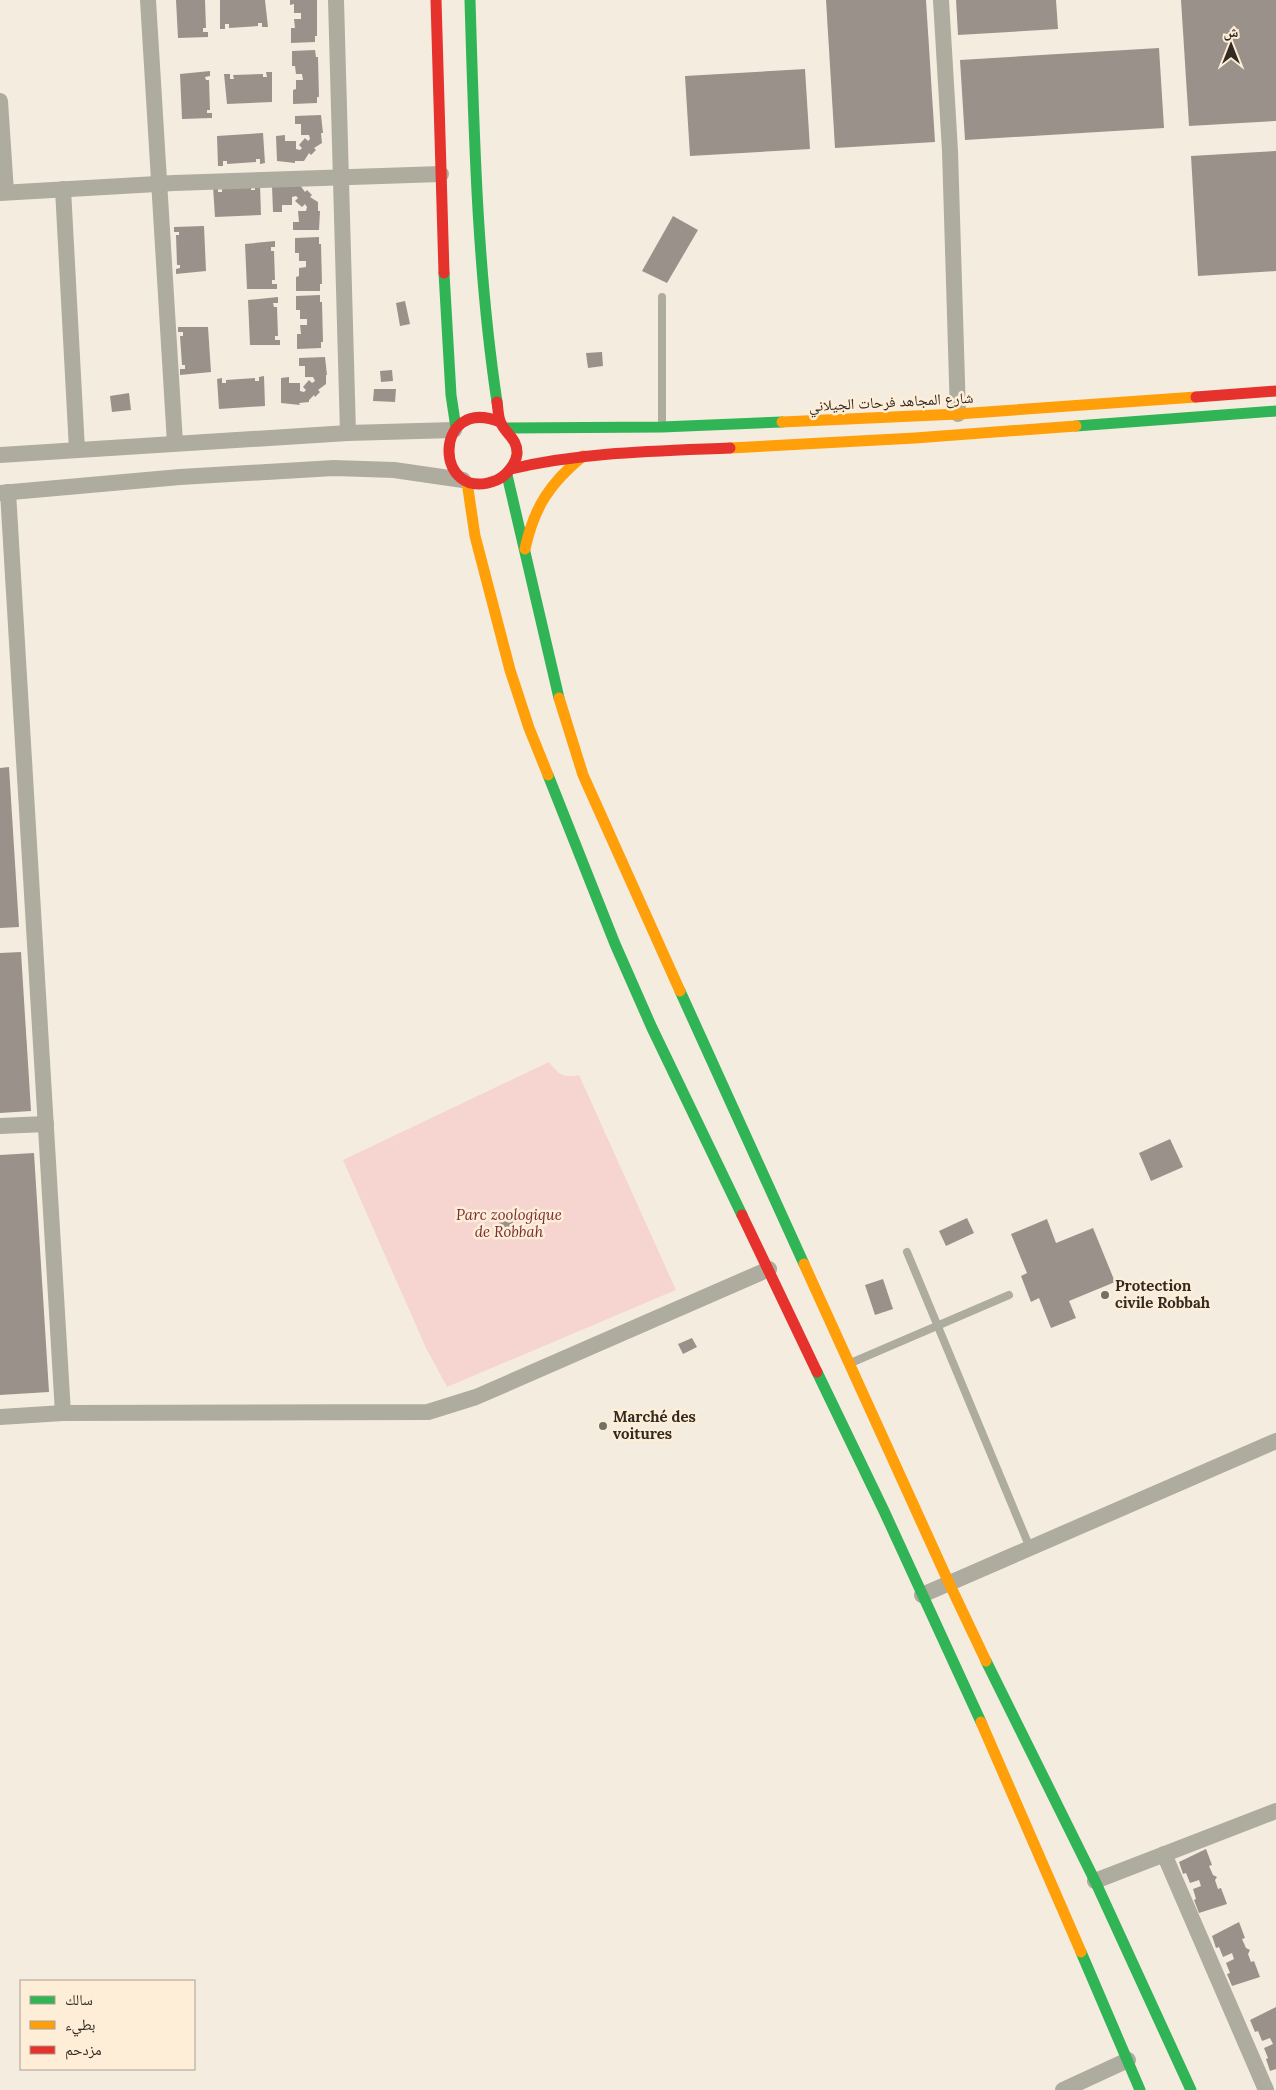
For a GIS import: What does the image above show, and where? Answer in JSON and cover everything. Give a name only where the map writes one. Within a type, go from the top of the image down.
[{"type":"main road","points":[[436,0],[448,362],[455,429]]},
{"type":"main road","points":[[470,0],[476,205],[488,344],[504,425],[512,435],[516,452],[509,472],[524,553],[563,713],[583,775],[949,1583],[1095,1881],[1191,2090]]},
{"type":"main road","name":"شارع المجاهد فرحات الجيلاني","points":[[504,425],[662,427],[958,414],[1276,391]]},
{"type":"main road","points":[[465,481],[484,485],[500,480],[509,472],[544,461],[583,456],[915,438],[1276,411]]},
{"type":"main road","points":[[504,425],[482,417],[463,422],[455,429],[450,438],[448,456],[450,465],[465,481],[475,536],[510,670],[529,728],[615,944],[652,1028],[769,1269],[992,1746],[1140,2090]]},
{"type":"main road","points":[[524,553],[528,530],[537,508],[564,470],[583,456]]},
{"type":"street","points":[[148,0],[175,443]]},
{"type":"street","points":[[336,0],[348,433]]},
{"type":"street","points":[[942,0],[950,151],[958,414]]},
{"type":"street","points":[[0,101],[3,193],[158,184],[441,174]]},
{"type":"street","points":[[63,189],[77,450]]},
{"type":"street","points":[[0,454],[348,433],[455,429]]},
{"type":"street","points":[[63,1413],[46,1124],[4,492],[180,477],[334,468],[394,470],[465,481]]},
{"type":"street","points":[[0,1126],[46,1124]]},
{"type":"street","points":[[0,1417],[63,1413],[428,1412],[476,1397],[769,1269]]},
{"type":"street","points":[[922,1595],[1276,1441]]},
{"type":"street","points":[[1095,1881],[1276,1811]]},
{"type":"street","points":[[1164,1854],[1266,2090]]},
{"type":"street","points":[[1064,2090],[1128,2060]]},
{"type":"lane","points":[[662,297],[662,427]]},
{"type":"lane","points":[[907,1252],[1030,1548]]},
{"type":"lane","points":[[849,1363],[1009,1295]]},
{"type":"green space","name":"Parc zoologique de Robbah","points":[[549,1062],[562,1075],[579,1075],[676,1290],[447,1387],[426,1348],[343,1160]]},
{"type":"building","points":[[176,0],[205,0],[206,28],[203,28],[203,32],[208,32],[208,37],[178,38]]},
{"type":"building","points":[[220,0],[265,0],[268,27],[262,27],[262,23],[258,23],[258,26],[229,28],[229,24],[225,24],[225,29],[220,29]]},
{"type":"building","points":[[290,0],[317,0],[317,36],[315,36],[315,42],[291,43],[291,28],[295,28],[294,19],[301,19],[301,13],[294,13],[294,4],[290,5]]},
{"type":"building","points":[[826,0],[926,0],[935,142],[835,148]]},
{"type":"building","points":[[956,0],[1056,0],[1058,29],[958,35]]},
{"type":"building","points":[[1181,0],[1276,0],[1276,121],[1189,126]]},
{"type":"building","points":[[1159,48],[1164,128],[965,140],[960,60]]},
{"type":"building","points":[[315,50],[316,57],[318,57],[319,97],[317,97],[317,103],[293,104],[293,90],[296,89],[296,80],[303,80],[302,74],[296,74],[295,66],[292,66],[292,51]]},
{"type":"building","points":[[805,69],[810,149],[690,156],[685,76]]},
{"type":"building","points":[[210,71],[210,76],[205,77],[206,80],[209,80],[210,110],[207,110],[207,113],[212,113],[212,118],[182,119],[180,74]]},
{"type":"building","points":[[266,72],[272,72],[272,102],[227,104],[224,74],[230,74],[230,79],[234,79],[233,75],[263,74],[263,77],[267,77]]},
{"type":"building","points":[[321,115],[322,143],[314,148],[316,150],[311,155],[309,153],[304,161],[295,161],[295,163],[277,161],[276,136],[285,135],[285,141],[296,141],[296,149],[300,150],[302,148],[299,145],[305,138],[308,141],[310,139],[309,135],[301,135],[301,124],[295,124],[295,116]]},
{"type":"building","points":[[263,133],[265,163],[260,164],[260,159],[256,159],[256,162],[227,164],[227,161],[223,161],[223,166],[218,166],[217,136]]},
{"type":"building","points":[[1276,151],[1276,271],[1198,276],[1191,156]]},
{"type":"building","points":[[260,185],[261,215],[215,217],[213,187],[218,187],[218,192],[222,192],[222,189],[251,187],[251,190],[255,190],[255,186]]},
{"type":"building","points":[[300,185],[305,192],[307,190],[312,195],[310,197],[318,202],[318,211],[320,211],[319,230],[293,230],[293,222],[299,222],[298,211],[306,211],[307,207],[305,204],[302,207],[295,201],[298,198],[296,196],[292,197],[292,205],[282,205],[282,212],[273,212],[272,186]]},
{"type":"building","points":[[673,216],[698,230],[667,283],[642,271]]},
{"type":"building","points":[[204,226],[206,271],[176,274],[176,269],[180,268],[180,265],[177,265],[176,235],[179,235],[179,232],[174,232],[174,227]]},
{"type":"building","points":[[319,237],[319,244],[321,244],[322,284],[320,284],[320,291],[296,291],[296,277],[299,276],[299,268],[306,267],[306,261],[299,261],[299,253],[295,253],[295,238]]},
{"type":"building","points":[[275,241],[275,247],[271,247],[271,251],[274,251],[275,280],[272,280],[272,284],[277,284],[277,289],[247,289],[245,244]]},
{"type":"building","points":[[320,295],[320,302],[322,302],[323,342],[321,342],[321,348],[297,349],[297,334],[301,334],[300,325],[307,325],[307,319],[300,319],[300,310],[296,310],[296,296]]},
{"type":"building","points":[[278,297],[278,303],[273,303],[274,307],[277,307],[278,336],[275,336],[275,340],[280,340],[280,345],[250,345],[248,300]]},
{"type":"building","points":[[405,301],[410,324],[400,326],[396,303]]},
{"type":"building","points":[[178,327],[208,327],[211,372],[180,375],[180,369],[185,369],[185,365],[182,365],[180,336],[183,336],[183,332],[178,332]]},
{"type":"building","points":[[602,352],[603,366],[588,368],[586,353]]},
{"type":"building","points":[[325,357],[326,384],[318,390],[320,392],[315,397],[314,395],[309,402],[299,403],[300,405],[281,403],[281,378],[289,377],[289,383],[300,383],[300,391],[304,392],[306,390],[303,387],[309,380],[312,383],[315,381],[313,377],[305,377],[305,366],[299,366],[299,358]]},
{"type":"building","points":[[392,370],[393,381],[381,382],[380,371]]},
{"type":"building","points":[[264,376],[265,406],[219,409],[217,379],[222,378],[222,383],[226,383],[226,380],[255,378],[255,381],[259,381],[259,377]]},
{"type":"building","points":[[374,389],[396,389],[395,402],[373,401]]},
{"type":"building","points":[[129,393],[131,410],[112,412],[110,396]]},
{"type":"building","points":[[9,767],[19,927],[0,928],[0,768]]},
{"type":"building","points":[[21,952],[31,1111],[0,1113],[0,953]]},
{"type":"building","points":[[1170,1139],[1183,1167],[1151,1181],[1139,1153]]},
{"type":"building","points":[[34,1153],[49,1392],[0,1395],[0,1155]]},
{"type":"building","points":[[509,1216],[518,1230],[507,1236],[499,1222]]},
{"type":"building","points":[[967,1218],[974,1233],[946,1246],[939,1231]]},
{"type":"building","points":[[1047,1219],[1056,1243],[1093,1228],[1115,1282],[1069,1301],[1076,1318],[1051,1328],[1039,1298],[1031,1302],[1021,1276],[1027,1273],[1011,1234]]},
{"type":"building","points":[[883,1279],[893,1309],[875,1315],[865,1285]]},
{"type":"building","points":[[692,1338],[697,1347],[683,1354],[678,1344]]},
{"type":"building","points":[[1206,1849],[1212,1865],[1209,1866],[1213,1875],[1217,1877],[1215,1880],[1218,1889],[1221,1888],[1227,1904],[1199,1913],[1194,1900],[1196,1899],[1193,1889],[1201,1886],[1199,1880],[1190,1883],[1186,1873],[1183,1874],[1179,1862]]},
{"type":"building","points":[[1239,1922],[1245,1938],[1242,1939],[1246,1948],[1250,1950],[1248,1954],[1251,1962],[1254,1961],[1260,1977],[1232,1986],[1227,1974],[1230,1973],[1226,1963],[1234,1959],[1232,1953],[1223,1957],[1219,1947],[1216,1948],[1212,1936]]},
{"type":"building","points":[[1276,2007],[1276,2069],[1270,2071],[1264,2048],[1273,2044],[1270,2038],[1262,2041],[1258,2031],[1255,2032],[1250,2020]]},
{"type":"traffic: fast","points":[[470,0],[475,151],[481,252],[490,352],[497,402]]},
{"type":"traffic: fast","points":[[444,273],[451,395],[456,428]]},
{"type":"traffic: fast","points":[[1076,426],[1276,411]]},
{"type":"traffic: fast","points":[[507,428],[662,427],[782,422]]},
{"type":"traffic: fast","points":[[507,475],[559,698]]},
{"type":"traffic: fast","points":[[548,775],[615,944],[652,1028],[742,1215]]},
{"type":"traffic: fast","points":[[680,991],[804,1264]]},
{"type":"traffic: fast","points":[[817,1372],[884,1511],[981,1722]]},
{"type":"traffic: fast","points":[[986,1661],[1095,1881],[1191,2090]]},
{"type":"traffic: fast","points":[[1081,1952],[1140,2090]]},
{"type":"traffic: slow","points":[[782,422],[958,414],[1196,397]]},
{"type":"traffic: slow","points":[[730,448],[915,438],[1076,426]]},
{"type":"traffic: slow","points":[[525,549],[533,521],[545,497],[561,476],[583,456]]},
{"type":"traffic: slow","points":[[467,482],[475,536],[510,670],[529,728],[548,775]]},
{"type":"traffic: slow","points":[[559,698],[583,775],[680,991]]},
{"type":"traffic: slow","points":[[804,1264],[986,1661]]},
{"type":"traffic: slow","points":[[981,1722],[1081,1952]]},
{"type":"traffic: jam","points":[[436,0],[444,273]]},
{"type":"traffic: jam","points":[[1196,397],[1276,391]]},
{"type":"traffic: jam","points":[[497,402],[500,421],[517,448],[515,462],[507,473],[497,480],[476,484],[461,478],[452,466],[449,450],[452,435],[462,423],[478,418],[500,422]]},
{"type":"traffic: jam","points":[[511,469],[538,463],[592,456],[647,451],[730,448]]},
{"type":"traffic: jam","points":[[742,1215],[817,1372]]},
{"type":"place","name":"Protection civile Robbah","points":[[1105,1295]]},
{"type":"place","name":"Marché des voitures","points":[[603,1426]]}]
